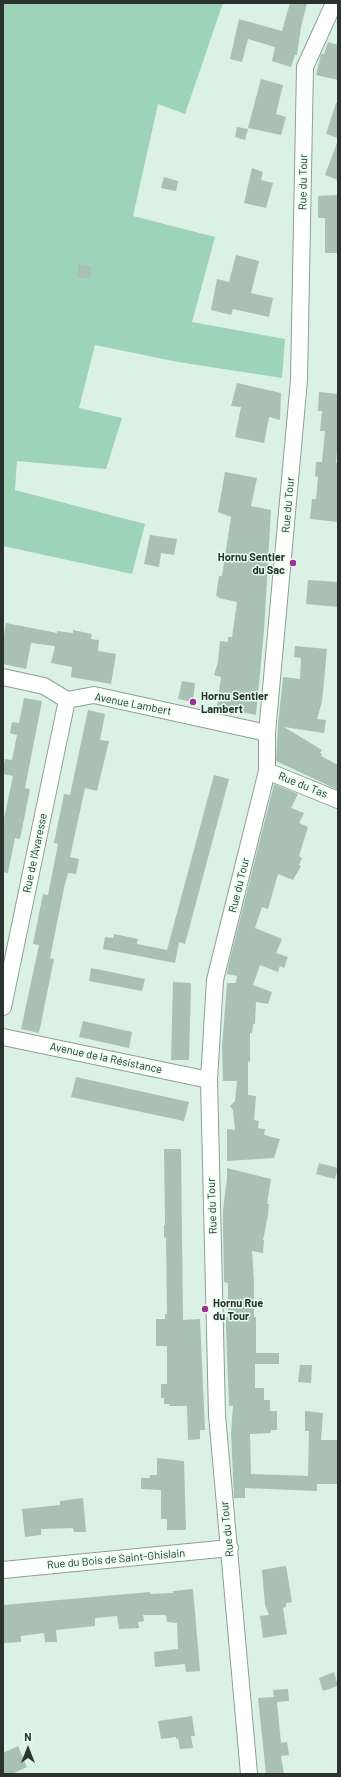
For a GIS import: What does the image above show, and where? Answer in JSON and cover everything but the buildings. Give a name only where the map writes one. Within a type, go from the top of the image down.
[{"type":"street","name":"Rue du Tour","points":[[249,1774],[217,1415],[209,1080],[216,980],[267,771],[267,733],[299,380],[305,67],[334,3]]},
{"type":"street","points":[[3,677],[44,686],[67,700]]},
{"type":"street","name":"Avenue Lambert","points":[[67,700],[94,695],[267,733]]},
{"type":"street","name":"Rue de l'Avaresse","points":[[3,1007],[67,700]]},
{"type":"street","name":"Rue du Tas","points":[[267,771],[338,800]]},
{"type":"street","name":"Avenue de la Résistance","points":[[3,1037],[209,1080]]},
{"type":"street","name":"Rue du Bois de Saint-Ghislain","points":[[3,1570],[230,1548]]},
{"type":"green space","points":[[3,3],[223,3],[185,114],[158,104],[133,216],[215,237],[192,322],[285,339],[282,378],[178,362],[95,345],[79,408],[122,418],[106,469],[17,461],[15,490],[145,524],[132,574],[3,546]]},
{"type":"place","name":"Hornu Sentier du Sac","points":[[293,563]]},
{"type":"place","name":"Hornu Sentier Lambert","points":[[193,702]]},
{"type":"place","name":"Hornu Rue du Tour","points":[[205,1309]]}]
